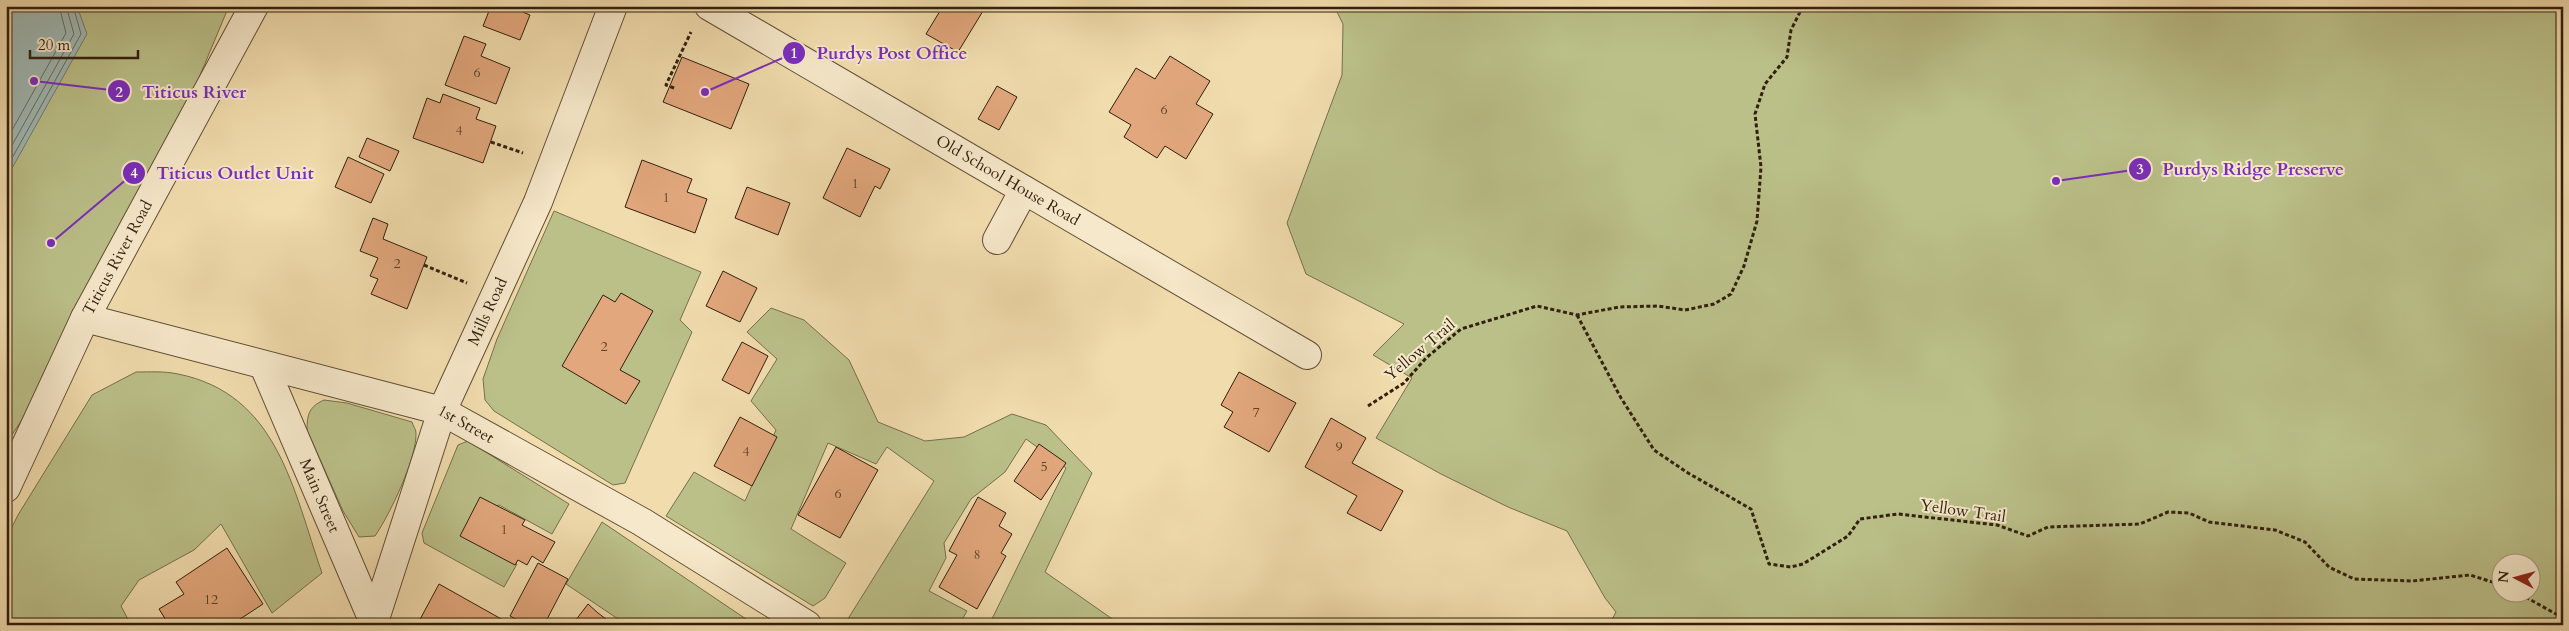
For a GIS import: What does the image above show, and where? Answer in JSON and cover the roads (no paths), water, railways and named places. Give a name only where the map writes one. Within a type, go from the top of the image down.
[{"type":"street","name":"Titicus River Road","points":[[6,488],[85,318],[254,6]]},
{"type":"street","name":"Mills Road","points":[[375,623],[442,410],[538,202],[613,6]]},
{"type":"street","name":"Old School House Road","points":[[702,15],[1024,190],[1307,355]]},
{"type":"street","points":[[998,240],[1024,190]]},
{"type":"street","name":"1st Street","points":[[85,318],[264,366],[442,410],[642,522],[777,617],[807,625]]},
{"type":"street","name":"Main Street","points":[[264,366],[375,623]]},
{"type":"water","points":[[7,6],[77,6],[87,34],[6,179]]},
{"type":"place","name":"Titicus River","points":[[34,81]]},
{"type":"place","name":"Purdys Post Office","points":[[705,92]]},
{"type":"place","name":"Purdys Ridge Preserve","points":[[2056,181]]},
{"type":"place","name":"Titicus Outlet Unit","points":[[51,243]]}]
